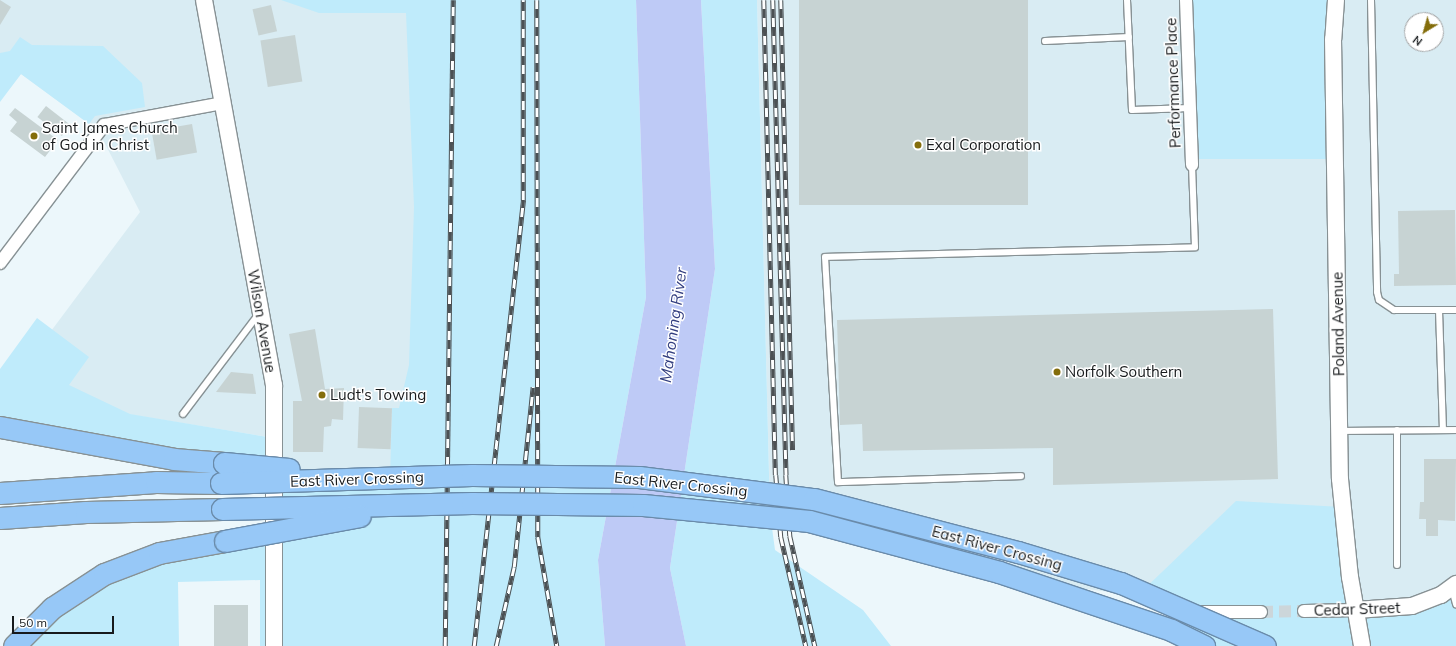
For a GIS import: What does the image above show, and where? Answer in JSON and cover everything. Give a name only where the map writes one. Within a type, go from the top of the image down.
[{"type":"highway","points":[[0,427],[174,459],[222,473]]},
{"type":"highway","points":[[0,492],[156,482],[222,473]]},
{"type":"highway","name":"East River Crossing","points":[[222,473],[386,478],[639,477],[814,499],[1018,552],[1122,584],[1265,646]]},
{"type":"highway","points":[[14,646],[52,608],[104,574],[159,553],[426,504]]},
{"type":"highway","name":"East River Crossing","points":[[0,518],[86,512],[426,504],[643,506],[809,520],[999,572],[1171,630],[1203,639]]},
{"type":"main road","name":"Wilson Avenue","points":[[204,0],[274,385],[274,646]]},
{"type":"main road","name":"Poland Avenue","points":[[1336,0],[1333,39],[1339,431],[1343,521],[1362,646]]},
{"type":"main road","name":"Cedar Street","points":[[1356,610],[1412,606],[1428,601],[1454,585]]},
{"type":"street","name":"Performance Place","points":[[1186,0],[1192,165]]},
{"type":"street","points":[[0,263],[104,124],[223,103]]},
{"type":"street","points":[[1137,596],[1166,606],[1210,613],[1261,612]]},
{"type":"street","name":"Cedar Street","points":[[1304,611],[1356,610]]},
{"type":"lane","points":[[1127,0],[1132,110],[1190,108]]},
{"type":"lane","points":[[1371,0],[1377,292],[1379,300],[1394,310],[1456,310]]},
{"type":"lane","points":[[1045,41],[1129,38]]},
{"type":"lane","points":[[1021,476],[838,482],[825,257],[1194,247],[1192,165]]},
{"type":"lane","points":[[1439,310],[1443,430]]},
{"type":"lane","points":[[183,414],[261,312]]},
{"type":"lane","points":[[1397,430],[1398,565]]},
{"type":"lane","points":[[1339,431],[1456,430]]},
{"type":"lane","points":[[1454,585],[1456,604]]},
{"type":"lane","points":[[1203,639],[1210,613]]},
{"type":"shaded area","points":[[0,0],[453,0],[446,476],[274,481],[274,438],[4,394],[140,212],[98,130],[21,74],[10,88],[0,81]]},
{"type":"shaded area","points":[[281,0],[636,0],[646,297],[598,560],[605,646],[260,646],[260,580],[178,582],[179,646],[14,646],[104,574],[274,532],[274,481],[0,427],[0,369],[37,318],[89,357],[69,385],[130,414],[274,438],[271,468],[390,478],[392,408],[399,408],[409,365],[414,207],[406,13],[319,13]]},
{"type":"shaded area","points":[[701,0],[757,0],[770,513],[775,550],[863,610],[891,646],[686,646],[670,568],[715,269]]},
{"type":"shaded area","points":[[757,0],[1456,0],[1456,584],[1412,606],[1137,596],[1088,589],[1059,592],[770,513]]},
{"type":"shaded area","points":[[1186,0],[1336,0],[1336,159],[1186,159]]},
{"type":"shaded area","points":[[20,37],[32,45],[103,46],[142,83],[145,107],[95,116],[89,124],[21,74],[0,102],[0,53],[10,51]]},
{"type":"shaded area","points":[[1236,501],[1342,507],[1356,610],[1391,610],[1456,584],[1456,646],[1204,646],[1187,638],[1191,611],[1137,596]]},
{"type":"water","name":"Mahoning River","points":[[636,0],[701,0],[715,269],[670,568],[686,646],[605,646],[598,560],[646,297]]},
{"type":"building","points":[[0,0],[11,7],[0,25]]},
{"type":"building","name":"Exal Corporation","points":[[799,0],[1028,0],[1028,205],[799,205]]},
{"type":"building","points":[[271,5],[277,31],[259,36],[252,9]]},
{"type":"building","points":[[295,35],[302,81],[268,87],[260,40]]},
{"type":"building","points":[[46,106],[70,125],[62,136],[37,117]]},
{"type":"building","name":"Saint James Church of God in Christ","points":[[15,108],[58,140],[45,157],[10,131],[17,122],[9,115]]},
{"type":"building","points":[[192,124],[197,153],[157,160],[152,131]]},
{"type":"building","points":[[1455,210],[1456,285],[1394,286],[1394,274],[1399,274],[1398,211]]},
{"type":"building","name":"Norfolk Southern","points":[[1273,309],[1278,479],[1053,485],[1053,448],[863,451],[862,424],[840,425],[837,320]]},
{"type":"building","name":"Ludt's Towing","points":[[315,329],[325,389],[344,388],[343,420],[332,419],[331,426],[324,427],[323,452],[293,452],[293,401],[302,401],[289,334]]},
{"type":"building","points":[[231,372],[253,374],[256,394],[216,392]]},
{"type":"building","points":[[359,407],[392,408],[391,449],[358,448]]},
{"type":"building","points":[[1424,459],[1456,459],[1455,521],[1438,520],[1438,536],[1426,536],[1426,519],[1419,519],[1420,502],[1424,502]]},
{"type":"building","points":[[214,605],[248,605],[248,646],[214,646]]},
{"type":"tunnel","points":[[1261,612],[1304,611]]},
{"type":"railway","points":[[445,646],[453,0]]},
{"type":"railway","points":[[474,646],[523,200],[523,0]]},
{"type":"railway","points":[[537,0],[538,537],[557,646]]},
{"type":"railway","points":[[764,0],[776,475],[781,537],[806,646]]},
{"type":"railway","points":[[773,0],[786,475],[790,536],[815,646]]},
{"type":"railway","points":[[781,0],[793,450]]},
{"type":"railway","points":[[496,646],[514,567],[533,387]]},
{"type":"place","name":"Saint James Church of God in Christ","points":[[34,136]]},
{"type":"place","name":"Exal Corporation","points":[[918,145]]},
{"type":"place","name":"Norfolk Southern","points":[[1057,372]]},
{"type":"place","name":"Ludt's Towing","points":[[322,395]]}]
